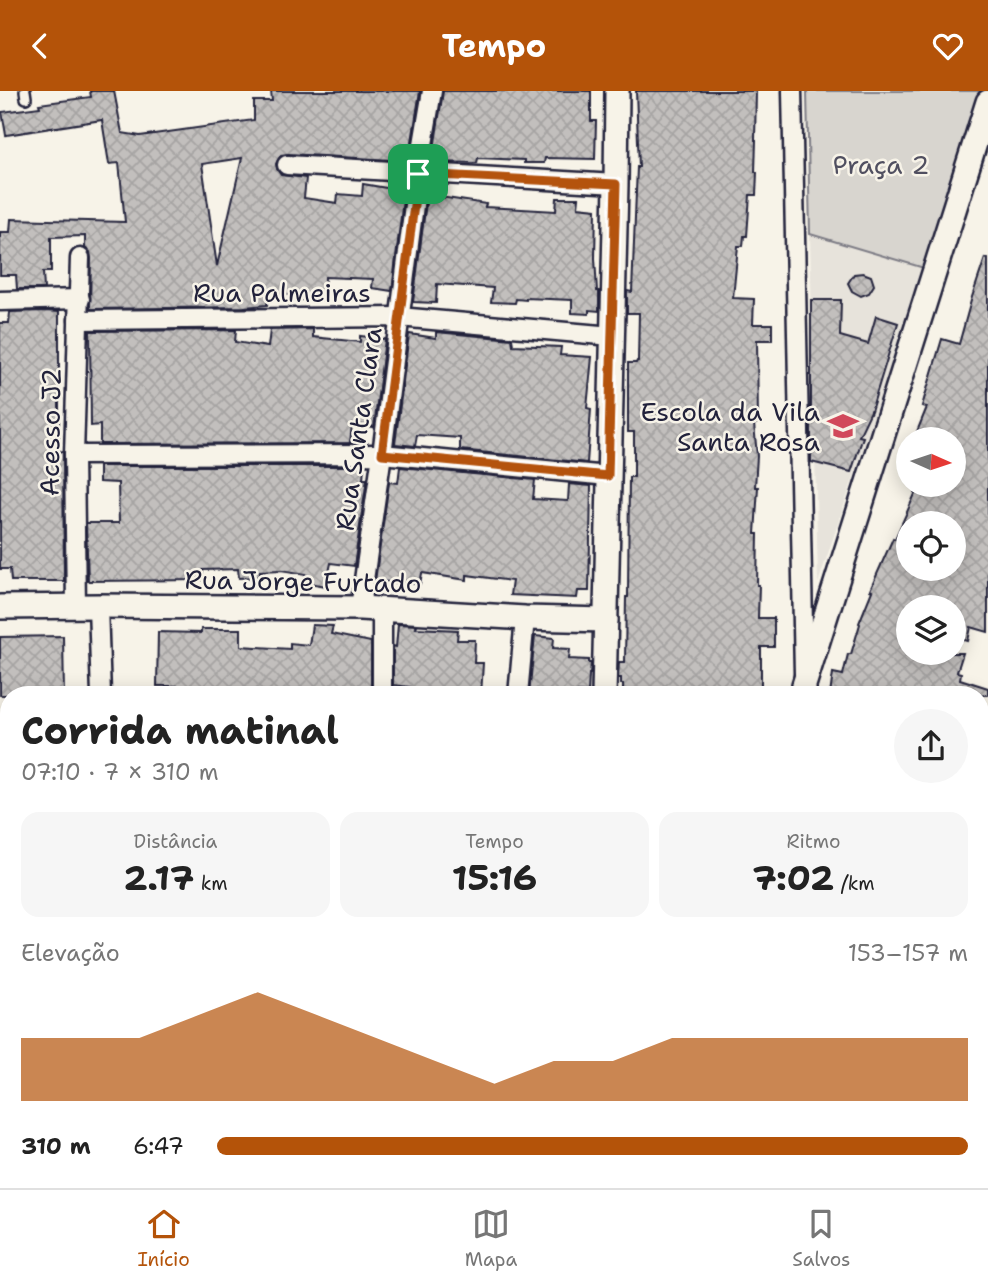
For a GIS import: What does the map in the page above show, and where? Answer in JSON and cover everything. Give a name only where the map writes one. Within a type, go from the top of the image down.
[{"type":"street","name":"Rua Santa Clara","points":[[381,686],[371,609],[382,454],[418,174],[432,91]]},
{"type":"street","points":[[604,686],[617,91]]},
{"type":"street","points":[[792,91],[804,686]]},
{"type":"street","points":[[805,686],[988,102]]},
{"type":"street","points":[[287,165],[616,184]]},
{"type":"street","name":"Acesso J2","points":[[80,258],[74,455],[87,606],[99,686]]},
{"type":"street","points":[[0,301],[80,299]]},
{"type":"street","name":"Rua Palmeiras","points":[[78,320],[400,317],[612,336]]},
{"type":"street","points":[[74,455],[382,454],[608,476]]},
{"type":"street","name":"Rua Jorge Furtado","points":[[0,607],[371,609],[606,620]]},
{"type":"street","points":[[519,686],[525,618]]},
{"type":"shaded area","name":"Escola da Vila Santa Rosa","points":[[810,234],[924,268],[818,583]]},
{"type":"green space","name":"Praça 2","points":[[807,91],[980,91],[924,268],[810,234]]},
{"type":"building","points":[[90,91],[114,91],[122,133],[140,136],[254,120],[254,101],[272,101],[271,91],[420,91],[409,161],[288,154],[281,155],[276,164],[281,175],[306,178],[304,198],[337,203],[338,194],[362,196],[363,184],[404,191],[392,291],[372,288],[373,279],[325,277],[324,300],[302,300],[302,297],[269,292],[267,305],[90,309],[91,258],[90,252],[85,248],[85,236],[51,237],[51,272],[43,272],[44,289],[17,289],[16,275],[0,275],[0,232],[10,232],[11,219],[125,222],[119,163],[109,164],[102,120],[6,135],[2,112],[91,97]],"holes":[[[242,158],[217,266],[202,164]]]},
{"type":"building","points":[[443,91],[591,91],[591,121],[596,121],[595,159],[545,158],[544,163],[524,163],[524,160],[478,158],[477,163],[432,162]]},
{"type":"building","points":[[636,91],[756,91],[756,195],[750,195],[747,236],[744,236],[743,246],[738,246],[733,298],[754,299],[753,324],[772,324],[772,340],[757,340],[758,423],[754,424],[757,456],[755,487],[758,487],[755,534],[758,534],[758,618],[774,618],[774,647],[761,647],[761,686],[623,686],[621,678],[618,678],[619,662],[625,662],[629,477],[634,477],[634,432],[628,432],[628,363],[638,361],[639,313],[627,313],[627,291],[632,292],[639,167]]},
{"type":"building","points":[[427,195],[486,204],[485,207],[556,211],[557,198],[579,198],[578,207],[596,209],[595,258],[599,311],[589,310],[589,314],[572,313],[572,300],[526,298],[516,299],[515,303],[491,302],[493,288],[437,284],[436,303],[413,302]]},
{"type":"building","points":[[985,258],[988,259],[988,632],[971,627],[966,640],[966,595],[896,595],[896,665],[959,665],[957,672],[961,673],[960,679],[982,686],[831,686],[833,673],[843,675],[848,654],[851,654],[859,623],[872,591],[870,590],[893,538],[896,537],[896,581],[966,581],[966,511],[907,511],[914,497],[966,497],[966,427],[919,427],[927,407],[922,406],[942,339],[959,344]]},
{"type":"building","points":[[854,274],[871,276],[874,285],[869,293],[861,296],[852,291],[848,283]]},
{"type":"building","points":[[811,300],[841,300],[840,336],[868,344],[876,316],[898,323],[871,411],[859,436],[863,437],[851,472],[811,462]]},
{"type":"building","points":[[10,312],[59,312],[59,452],[63,451],[64,581],[11,581],[10,569],[0,569],[0,323],[9,323]]},
{"type":"building","points":[[313,329],[313,337],[360,342],[360,336],[385,339],[374,427],[352,424],[350,443],[100,444],[100,425],[91,426],[90,331],[236,330],[235,342],[268,347],[270,330]]},
{"type":"building","points":[[436,332],[512,339],[513,345],[561,347],[560,355],[592,357],[587,408],[591,409],[587,463],[460,450],[460,438],[417,435],[415,446],[395,444],[409,334],[436,338]]},
{"type":"building","points":[[99,466],[364,466],[363,479],[367,479],[354,566],[331,563],[326,586],[304,582],[306,574],[281,570],[260,571],[260,577],[239,578],[238,569],[203,570],[203,580],[88,581],[86,523],[119,523],[118,483],[99,482]]},
{"type":"building","points":[[400,467],[535,480],[533,499],[568,501],[569,484],[591,486],[589,591],[578,591],[577,598],[510,595],[512,581],[467,575],[467,580],[422,573],[420,584],[375,581],[389,482],[398,483]]},
{"type":"building","points":[[398,624],[417,625],[416,628],[458,630],[457,640],[475,640],[474,663],[483,663],[482,686],[393,685],[393,646],[396,647]]},
{"type":"building","points":[[312,625],[333,626],[331,634],[371,642],[371,686],[157,686],[158,632],[201,633],[201,629],[241,629],[241,646],[290,649],[290,643],[309,645]]},
{"type":"building","points":[[63,636],[64,686],[0,686],[0,637]]},
{"type":"building","points":[[535,636],[554,638],[553,648],[570,649],[569,659],[589,660],[591,663],[588,686],[530,686]]},
{"type":"place","name":"Escola da Vila Santa Rosa","points":[[843,426]]},
{"type":"route","points":[[418,174],[616,184],[608,476],[382,454],[418,174]]}]
